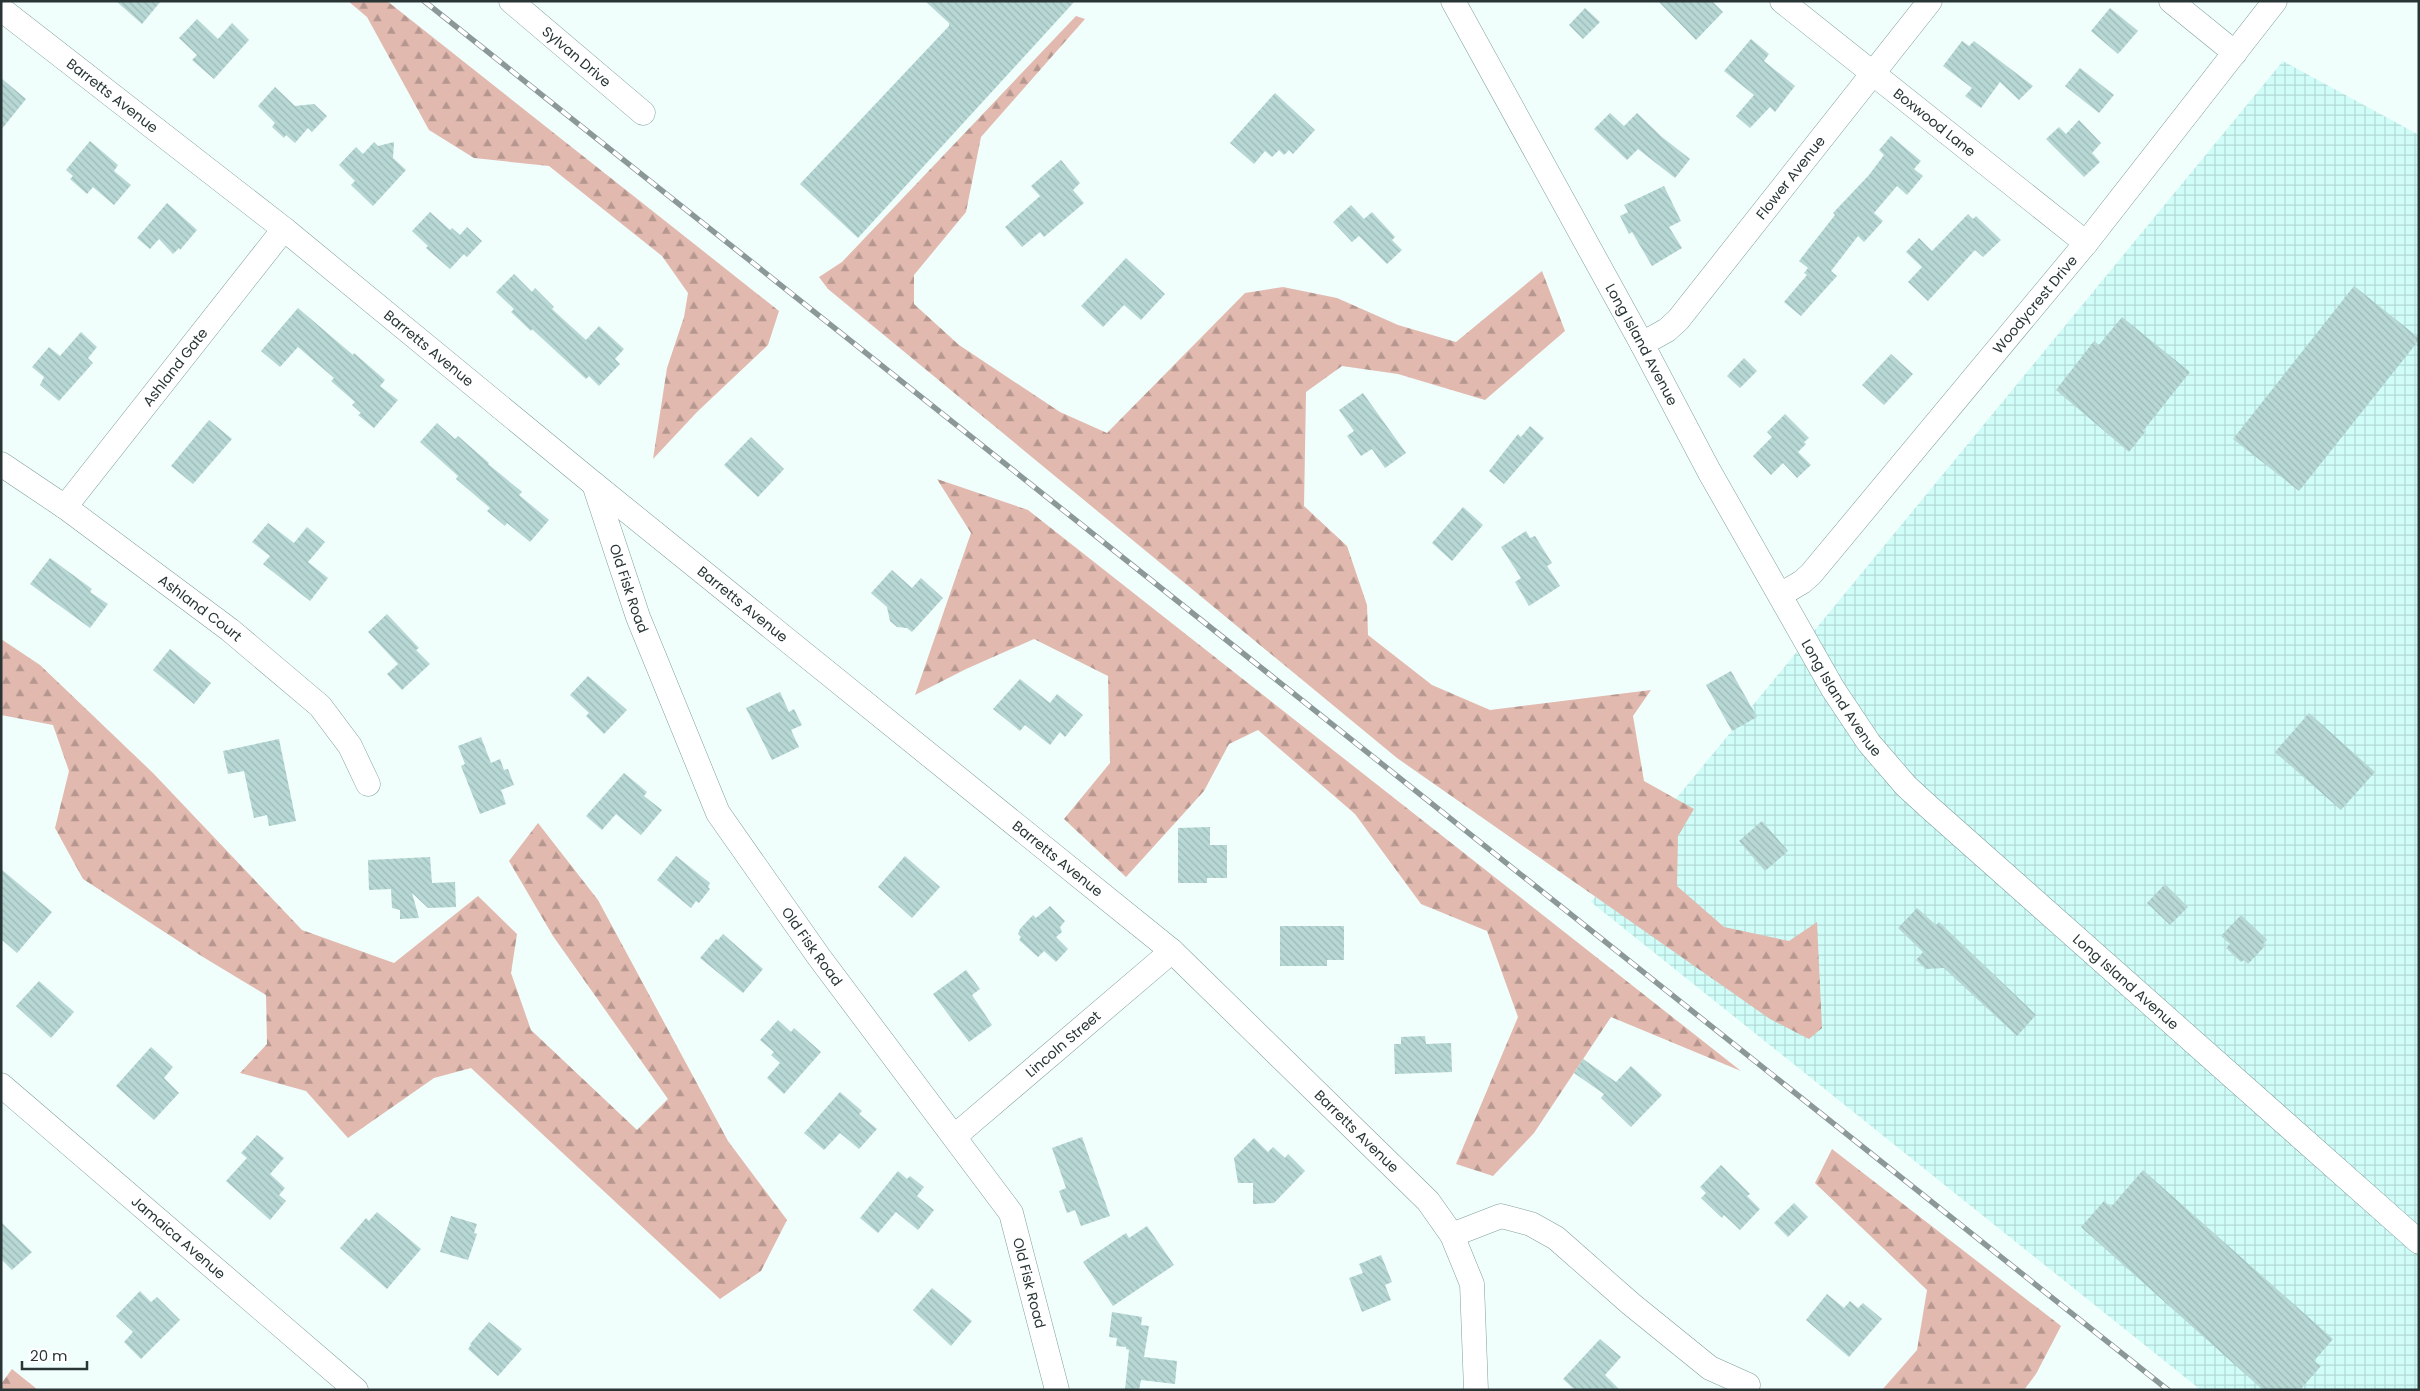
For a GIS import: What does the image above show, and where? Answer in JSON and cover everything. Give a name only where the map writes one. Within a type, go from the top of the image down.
[{"type":"street","name":"Sylvan Drive","points":[[512,1],[643,113]]},
{"type":"street","name":"Long Island Avenue","points":[[1452,1],[1642,344],[1709,471],[1853,721],[1906,786],[2419,1242]]},
{"type":"street","name":"Boxwood Lane","points":[[1782,1],[2086,243]]},
{"type":"street","name":"Flower Avenue","points":[[1642,344],[1667,330],[1678,320],[1930,1]]},
{"type":"street","points":[[2171,1],[2235,53]]},
{"type":"street","name":"Woodycrest Drive","points":[[1780,595],[1802,582],[1810,574],[2086,243],[2275,1]]},
{"type":"street","name":"Barretts Avenue","points":[[1,9],[284,229],[594,484],[1172,951],[1428,1202],[1452,1234],[1472,1284],[1476,1390]]},
{"type":"street","name":"Ashland Gate","points":[[65,507],[284,229]]},
{"type":"street","name":"Ashland Court","points":[[1,464],[65,507],[230,630],[320,706],[350,746],[368,784]]},
{"type":"street","name":"Old Fisk Road","points":[[594,484],[638,617],[718,813],[819,957],[955,1136],[1010,1213],[1058,1390]]},
{"type":"street","name":"Lincoln Street","points":[[955,1136],[1172,951]]},
{"type":"street","name":"Jamaica Avenue","points":[[1,1085],[356,1390]]},
{"type":"street","points":[[1452,1234],[1501,1216],[1531,1224],[1556,1238],[1631,1304],[1710,1368],[1748,1385]]},
{"type":"shaded area","points":[[2283,61],[2419,135],[2419,1390],[2201,1390],[1591,902]]},
{"type":"green space","points":[[348,1],[387,1],[779,311],[768,345],[697,412],[653,459],[667,368],[684,317],[688,293],[662,256],[549,166],[474,158],[429,130],[367,17]]},
{"type":"green space","points":[[1076,16],[1085,19],[981,137],[966,212],[914,275],[914,304],[959,345],[1060,412],[1107,433],[1245,293],[1283,287],[1337,298],[1398,325],[1456,342],[1542,271],[1565,331],[1485,400],[1398,374],[1342,366],[1306,392],[1304,506],[1347,546],[1367,605],[1368,635],[1432,685],[1490,710],[1651,690],[1633,716],[1644,781],[1694,809],[1678,836],[1677,886],[1724,927],[1789,941],[1817,922],[1822,1028],[1809,1039],[1770,1019],[1397,758],[828,289],[819,277],[842,262]]},
{"type":"green space","points":[[937,479],[1028,510],[1741,1071],[1611,1017],[1534,1133],[1493,1176],[1456,1164],[1518,1017],[1487,931],[1421,904],[1355,814],[1258,730],[1229,744],[1204,791],[1126,877],[1064,819],[1110,763],[1108,676],[1034,639],[966,669],[915,695],[971,533]]},
{"type":"green space","points":[[1,639],[40,665],[153,773],[302,930],[394,963],[478,896],[517,934],[511,973],[531,1030],[637,1130],[668,1099],[553,936],[509,861],[538,823],[598,900],[728,1141],[787,1220],[761,1271],[720,1299],[471,1068],[434,1078],[348,1138],[306,1091],[240,1073],[267,1044],[266,995],[203,957],[83,879],[55,828],[69,771],[53,725],[1,715]]},
{"type":"green space","points":[[1832,1149],[2061,1326],[2036,1374],[2024,1390],[1882,1390],[1917,1350],[1927,1290],[1815,1183]]},
{"type":"green space","points":[[12,1369],[38,1390],[1,1390],[1,1384]]},
{"type":"building","points":[[116,1],[161,1],[142,24]]},
{"type":"building","points":[[925,1],[1075,1],[858,238],[800,184],[949,26],[949,23]]},
{"type":"building","points":[[1658,1],[1712,1],[1723,12],[1696,40]]},
{"type":"building","points":[[1585,8],[1600,22],[1583,39],[1569,25]]},
{"type":"building","points":[[2110,8],[2138,31],[2118,54],[2091,31]]},
{"type":"building","points":[[197,19],[218,39],[232,23],[249,40],[214,79],[192,60],[197,55],[179,38]]},
{"type":"building","points":[[1751,39],[1769,54],[1764,61],[1795,86],[1775,112],[1770,107],[1750,128],[1736,116],[1754,95],[1724,71]]},
{"type":"building","points":[[1962,41],[1969,46],[1974,41],[2033,86],[2019,100],[2000,82],[1981,108],[1965,96],[1972,88],[1943,66]]},
{"type":"building","points":[[2080,68],[2114,95],[2099,113],[2065,86]]},
{"type":"building","points":[[1,78],[26,99],[1,130]]},
{"type":"building","points":[[275,87],[295,106],[314,104],[327,116],[312,132],[308,128],[295,143],[286,135],[284,138],[272,127],[275,123],[258,106]]},
{"type":"building","points":[[1275,93],[1315,130],[1293,154],[1289,150],[1284,155],[1279,150],[1272,157],[1265,151],[1254,164],[1230,143]]},
{"type":"building","points":[[1610,113],[1624,126],[1637,113],[1662,137],[1690,159],[1675,178],[1638,149],[1627,160],[1594,129]]},
{"type":"building","points":[[2079,120],[2101,143],[2092,153],[2100,162],[2084,177],[2046,139],[2059,127],[2066,134]]},
{"type":"building","points":[[1891,136],[1921,161],[1914,169],[1923,176],[1907,195],[1897,186],[1874,213],[1883,221],[1864,242],[1858,236],[1831,271],[1837,276],[1801,316],[1784,302],[1807,275],[1804,273],[1808,268],[1799,261],[1835,215],[1833,213],[1869,175],[1884,155],[1879,150]]},
{"type":"building","points":[[90,141],[118,165],[114,171],[131,185],[114,205],[93,187],[87,194],[70,179],[73,176],[66,170]]},
{"type":"building","points":[[374,142],[378,146],[394,142],[393,158],[406,170],[373,206],[351,185],[355,181],[339,165],[356,147],[363,154]]},
{"type":"building","points":[[1061,160],[1080,183],[1073,190],[1084,203],[1044,237],[1040,232],[1022,247],[1005,227],[1040,196],[1031,186]]},
{"type":"building","points":[[1664,186],[1681,221],[1669,227],[1682,248],[1652,266],[1632,232],[1629,234],[1620,216],[1628,212],[1624,205]]},
{"type":"building","points":[[167,203],[197,230],[180,250],[179,248],[173,254],[159,239],[150,249],[137,238]]},
{"type":"building","points":[[1351,205],[1364,219],[1372,212],[1395,237],[1392,240],[1402,250],[1387,264],[1359,236],[1352,242],[1333,222]]},
{"type":"building","points":[[430,212],[450,230],[452,228],[460,235],[467,227],[482,241],[467,257],[464,254],[450,269],[426,248],[428,246],[412,231]]},
{"type":"building","points":[[1968,214],[1973,219],[1976,216],[2001,240],[1983,257],[1975,250],[1928,301],[1908,282],[1922,267],[1906,252],[1919,238],[1932,251]]},
{"type":"building","points":[[1126,258],[1165,294],[1141,320],[1124,305],[1103,327],[1081,306]]},
{"type":"building","points":[[514,274],[532,292],[535,288],[554,307],[552,309],[586,340],[599,326],[624,349],[615,359],[620,364],[599,386],[589,376],[586,379],[511,312],[514,309],[496,292]]},
{"type":"building","points":[[2354,286],[2419,338],[2419,340],[2299,491],[2233,439]]},
{"type":"building","points":[[298,308],[385,380],[380,386],[398,400],[374,428],[358,415],[361,413],[352,405],[355,402],[331,381],[334,378],[298,347],[280,367],[261,351]]},
{"type":"building","points":[[2122,317],[2190,372],[2143,431],[2145,432],[2129,452],[2056,390],[2094,341],[2099,345]]},
{"type":"building","points":[[81,332],[97,347],[88,358],[93,363],[59,401],[40,385],[44,377],[32,367],[49,347],[60,356]]},
{"type":"building","points":[[1891,354],[1913,374],[1884,405],[1862,385]]},
{"type":"building","points":[[1744,358],[1757,371],[1740,388],[1727,376]]},
{"type":"building","points":[[1363,393],[1406,453],[1385,468],[1372,449],[1361,456],[1347,436],[1354,431],[1339,410]]},
{"type":"building","points":[[1785,414],[1809,438],[1798,452],[1811,465],[1797,478],[1783,463],[1771,475],[1753,456],[1772,437],[1767,432]]},
{"type":"building","points":[[209,420],[232,439],[193,484],[171,466]]},
{"type":"building","points":[[437,423],[455,439],[458,436],[522,492],[519,495],[549,520],[530,542],[507,523],[505,526],[487,511],[490,508],[456,479],[458,476],[420,442]]},
{"type":"building","points":[[1530,426],[1544,438],[1504,484],[1489,471],[1518,434],[1521,437]]},
{"type":"building","points":[[751,437],[784,469],[758,497],[724,465]]},
{"type":"building","points":[[1463,507],[1483,525],[1452,561],[1432,543]]},
{"type":"building","points":[[268,523],[294,543],[307,527],[325,542],[308,562],[328,578],[310,601],[263,564],[270,556],[252,542]]},
{"type":"building","points":[[1526,531],[1530,538],[1535,536],[1552,563],[1547,566],[1560,586],[1529,606],[1515,582],[1521,578],[1501,547]]},
{"type":"building","points":[[50,558],[92,589],[90,592],[108,604],[90,628],[30,584]]},
{"type":"building","points":[[892,570],[912,588],[921,578],[943,598],[912,632],[907,628],[897,627],[890,621],[887,607],[871,593]]},
{"type":"building","points":[[387,614],[419,648],[416,650],[430,664],[402,690],[387,674],[398,664],[368,632]]},
{"type":"building","points":[[170,649],[211,683],[194,704],[153,670]]},
{"type":"building","points":[[1731,671],[1757,717],[1732,731],[1706,685]]},
{"type":"building","points":[[588,676],[627,710],[604,734],[586,716],[589,713],[570,695]]},
{"type":"building","points":[[1020,679],[1050,703],[1057,694],[1083,715],[1065,737],[1060,732],[1050,745],[1025,725],[1020,731],[993,709]]},
{"type":"building","points":[[780,692],[789,712],[794,709],[802,725],[791,730],[799,747],[772,760],[746,708]]},
{"type":"building","points":[[2309,713],[2375,772],[2341,810],[2275,752]]},
{"type":"building","points":[[481,737],[491,763],[500,759],[504,770],[508,769],[514,785],[501,790],[506,804],[480,814],[461,766],[465,764],[458,746]]},
{"type":"building","points":[[279,739],[296,821],[269,826],[267,815],[254,818],[244,771],[228,774],[223,751]]},
{"type":"building","points":[[624,773],[647,792],[644,796],[662,810],[641,835],[616,814],[602,830],[586,816]]},
{"type":"building","points":[[1762,821],[1788,851],[1765,871],[1739,841]]},
{"type":"building","points":[[1210,827],[1210,845],[1227,845],[1227,878],[1207,878],[1207,883],[1178,883],[1178,828]]},
{"type":"building","points":[[676,856],[710,883],[708,887],[710,889],[699,903],[696,901],[691,908],[657,880]]},
{"type":"building","points":[[905,856],[940,887],[912,918],[878,887]]},
{"type":"building","points":[[430,857],[432,883],[455,882],[456,907],[428,908],[412,893],[419,918],[400,919],[400,910],[392,908],[391,889],[369,890],[368,860]]},
{"type":"building","points":[[1,869],[52,912],[17,953],[1,939]]},
{"type":"building","points":[[2165,884],[2188,907],[2170,925],[2147,903]]},
{"type":"building","points":[[1050,906],[1065,921],[1060,927],[1062,932],[1056,937],[1068,949],[1056,962],[1044,951],[1038,957],[1019,940],[1021,937],[1018,934],[1020,929],[1033,915],[1036,918]]},
{"type":"building","points":[[1917,908],[1936,925],[1939,922],[2036,1015],[2017,1036],[1944,968],[1926,969],[1916,960],[1923,952],[1898,928]]},
{"type":"building","points":[[2241,915],[2267,940],[2263,944],[2265,946],[2248,964],[2244,960],[2241,962],[2226,948],[2230,944],[2221,936]]},
{"type":"building","points":[[1280,926],[1344,926],[1344,960],[1327,960],[1327,966],[1280,966]]},
{"type":"building","points":[[723,934],[763,969],[743,993],[700,958],[716,939],[718,940]]},
{"type":"building","points":[[966,970],[980,989],[972,995],[992,1025],[969,1042],[933,994]]},
{"type":"building","points":[[39,981],[74,1012],[51,1038],[16,1006]]},
{"type":"building","points":[[778,1020],[791,1032],[794,1028],[821,1052],[784,1094],[767,1078],[780,1063],[771,1055],[774,1052],[760,1040]]},
{"type":"building","points":[[1425,1036],[1426,1044],[1451,1043],[1452,1072],[1395,1074],[1394,1044],[1401,1044],[1401,1037]]},
{"type":"building","points":[[151,1047],[173,1067],[164,1078],[179,1093],[154,1120],[116,1086]]},
{"type":"building","points":[[1583,1059],[1616,1082],[1631,1066],[1662,1095],[1631,1127],[1601,1098],[1604,1094],[1574,1073]]},
{"type":"building","points":[[840,1092],[862,1111],[859,1114],[877,1129],[859,1149],[840,1133],[824,1150],[804,1133]]},
{"type":"building","points":[[257,1135],[284,1158],[270,1174],[285,1188],[279,1195],[286,1201],[270,1220],[226,1181],[247,1158],[241,1153]]},
{"type":"building","points":[[1082,1137],[1110,1216],[1081,1226],[1075,1210],[1067,1213],[1059,1191],[1066,1188],[1052,1148]]},
{"type":"building","points":[[1254,1138],[1268,1152],[1273,1147],[1285,1158],[1288,1154],[1305,1171],[1274,1203],[1253,1204],[1253,1183],[1238,1183],[1234,1158]]},
{"type":"building","points":[[1721,1165],[1750,1194],[1747,1196],[1760,1209],[1740,1230],[1724,1215],[1722,1218],[1701,1198],[1706,1193],[1700,1187]]},
{"type":"building","points":[[2143,1170],[2333,1339],[2314,1361],[2321,1366],[2300,1390],[2263,1390],[2081,1227],[2104,1201],[2111,1207]]},
{"type":"building","points":[[898,1171],[907,1179],[910,1176],[924,1187],[917,1196],[934,1210],[918,1230],[896,1212],[878,1233],[860,1218]]},
{"type":"building","points":[[1794,1203],[1808,1217],[1788,1237],[1774,1223]]},
{"type":"building","points":[[377,1212],[421,1249],[387,1289],[340,1248],[366,1218],[369,1221]]},
{"type":"building","points":[[451,1216],[477,1224],[474,1233],[477,1234],[468,1260],[440,1252]]},
{"type":"building","points":[[1,1222],[32,1252],[12,1270],[1,1259]]},
{"type":"building","points":[[1147,1226],[1174,1265],[1113,1306],[1083,1262],[1126,1233],[1129,1238]]},
{"type":"building","points":[[1381,1255],[1392,1282],[1385,1285],[1391,1300],[1362,1312],[1349,1278],[1363,1273],[1359,1264]]},
{"type":"building","points":[[932,1288],[972,1321],[951,1346],[913,1310]]},
{"type":"building","points":[[140,1291],[151,1302],[157,1297],[180,1320],[141,1359],[124,1342],[133,1332],[116,1316]]},
{"type":"building","points":[[1827,1294],[1844,1308],[1850,1301],[1858,1308],[1863,1303],[1882,1319],[1849,1357],[1806,1320]]},
{"type":"building","points":[[1112,1312],[1142,1317],[1141,1325],[1149,1326],[1144,1357],[1177,1361],[1175,1384],[1141,1380],[1139,1390],[1125,1390],[1129,1350],[1126,1347],[1116,1346],[1117,1338],[1109,1337]]},
{"type":"building","points":[[489,1322],[522,1349],[498,1376],[468,1349]]},
{"type":"building","points":[[1600,1339],[1621,1357],[1605,1375],[1620,1390],[1575,1390],[1563,1379]]},
{"type":"railway","points":[[424,1],[2168,1390]]}]
